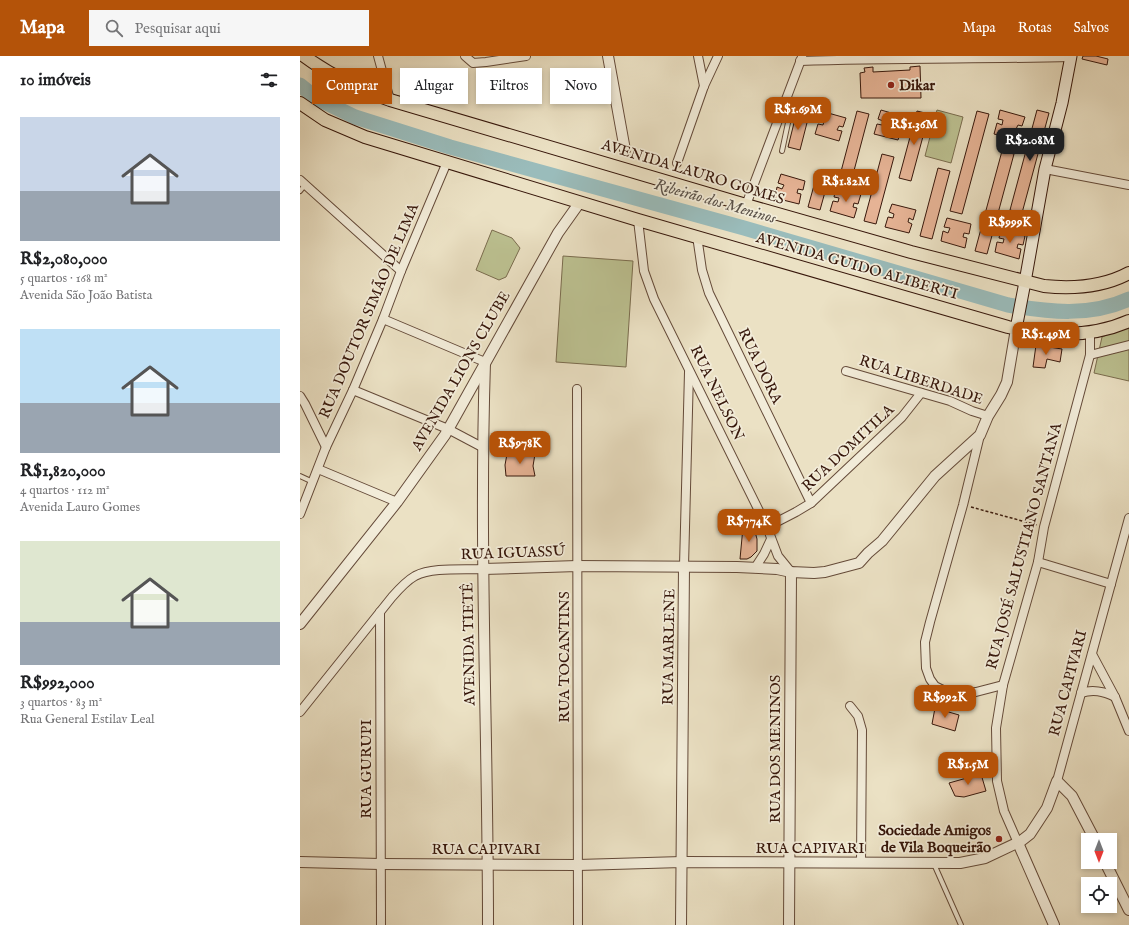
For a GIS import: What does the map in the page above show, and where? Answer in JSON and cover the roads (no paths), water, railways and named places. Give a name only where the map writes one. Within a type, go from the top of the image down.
[{"type":"main road","name":"AVENIDA LAURO GOMES","points":[[304,56],[320,68]]},
{"type":"main road","points":[[1016,324],[1045,169],[1062,103],[1071,57]]},
{"type":"main road","name":"AVENIDA LAURO GOMES","points":[[392,101],[1024,286],[1077,288],[1112,281],[1129,273]]},
{"type":"main road","points":[[300,103],[325,120],[366,137],[580,202]]},
{"type":"main road","name":"AVENIDA GUIDO ALIBERTI","points":[[580,202],[638,220],[1016,324],[1062,334],[1104,330],[1129,321]]},
{"type":"street","points":[[378,56],[381,68]]},
{"type":"street","points":[[465,56],[473,63],[526,56]]},
{"type":"street","points":[[608,56],[625,150]]},
{"type":"street","points":[[698,56],[704,86]]},
{"type":"street","points":[[677,163],[704,86],[718,56]]},
{"type":"street","points":[[746,205],[801,59],[884,57],[1071,57]]},
{"type":"street","name":"RUA DOUTOR SIMÃO DE LIMA","points":[[300,514],[326,447],[384,319],[401,271],[447,162]]},
{"type":"street","points":[[1045,169],[1129,185]]},
{"type":"street","points":[[302,185],[401,271]]},
{"type":"street","name":"AVENIDA LIONS CLUBE","points":[[300,624],[397,502],[448,429],[558,233],[580,202]]},
{"type":"street","name":"RUA NELSON","points":[[638,220],[641,254],[647,283],[767,528],[778,556],[791,572]]},
{"type":"street","name":"RUA DORA","points":[[697,236],[702,270],[709,293],[811,502]]},
{"type":"street","points":[[384,319],[486,362]]},
{"type":"street","points":[[1003,685],[976,692],[951,694],[935,686],[930,679],[926,668],[925,642],[963,505],[980,435],[988,416],[1007,382],[1016,324]]},
{"type":"street","name":"RUA JOSÉ SALUSTIANO SANTANA","points":[[1054,925],[1004,811],[997,782],[996,728],[1003,685],[1038,562],[1044,527],[1090,355],[1090,332]]},
{"type":"street","points":[[1090,355],[1129,345]]},
{"type":"street","name":"AVENIDA TIETÊ","points":[[486,362],[482,447],[488,925]]},
{"type":"street","name":"RUA MARLENE","points":[[681,925],[684,566],[689,369]]},
{"type":"street","name":"RUA LIBERDADE","points":[[846,371],[950,401],[972,411],[988,416]]},
{"type":"street","name":"RUA TOCANTINS","points":[[577,389],[578,925]]},
{"type":"street","points":[[353,390],[448,429],[482,447]]},
{"type":"street","name":"RUA DOMITILA","points":[[767,528],[811,502],[902,417],[921,393]]},
{"type":"street","points":[[300,396],[306,404],[326,447]]},
{"type":"street","name":"RUA IGUASSÚ","points":[[300,712],[380,612],[405,583],[415,576],[425,572],[437,570],[577,566],[777,568],[791,572],[825,572],[859,563],[882,541],[935,476],[980,435]]},
{"type":"street","points":[[318,469],[397,502]]},
{"type":"street","name":"RUA CAPIVARI","points":[[300,862],[578,865],[682,862],[861,864],[960,863],[985,858],[1018,843],[1030,834],[1047,808],[1057,781],[1129,518]]},
{"type":"street","points":[[755,568],[771,539]]},
{"type":"street","points":[[1038,562],[1111,584]]},
{"type":"street","name":"RUA DOS MENINOS","points":[[789,925],[791,572]]},
{"type":"street","name":"RUA GURUPI","points":[[380,612],[381,925]]},
{"type":"street","points":[[1092,654],[1115,697],[1129,731]]},
{"type":"street","points":[[1081,693],[1094,691],[1102,692],[1115,697]]},
{"type":"street","points":[[850,706],[858,716],[862,730],[861,864]]},
{"type":"street","points":[[1057,781],[1072,796],[1090,833]]},
{"type":"street","points":[[1108,869],[1129,910]]},
{"type":"lane","points":[[782,151],[792,104]]},
{"type":"lane","points":[[300,476],[313,483]]},
{"type":"lane","points":[[934,863],[961,925]]},
{"type":"waterway","name":"Ribeirão dos Meninos","points":[[300,85],[316,98],[355,117],[450,147],[744,228],[1008,305],[1039,310],[1084,311],[1099,309],[1129,299]]},
{"type":"place","name":"Dikar","points":[[891,85]]},
{"type":"place","name":"Sociedade Amigos de Vila Boqueirão","points":[[999,839]]}]
